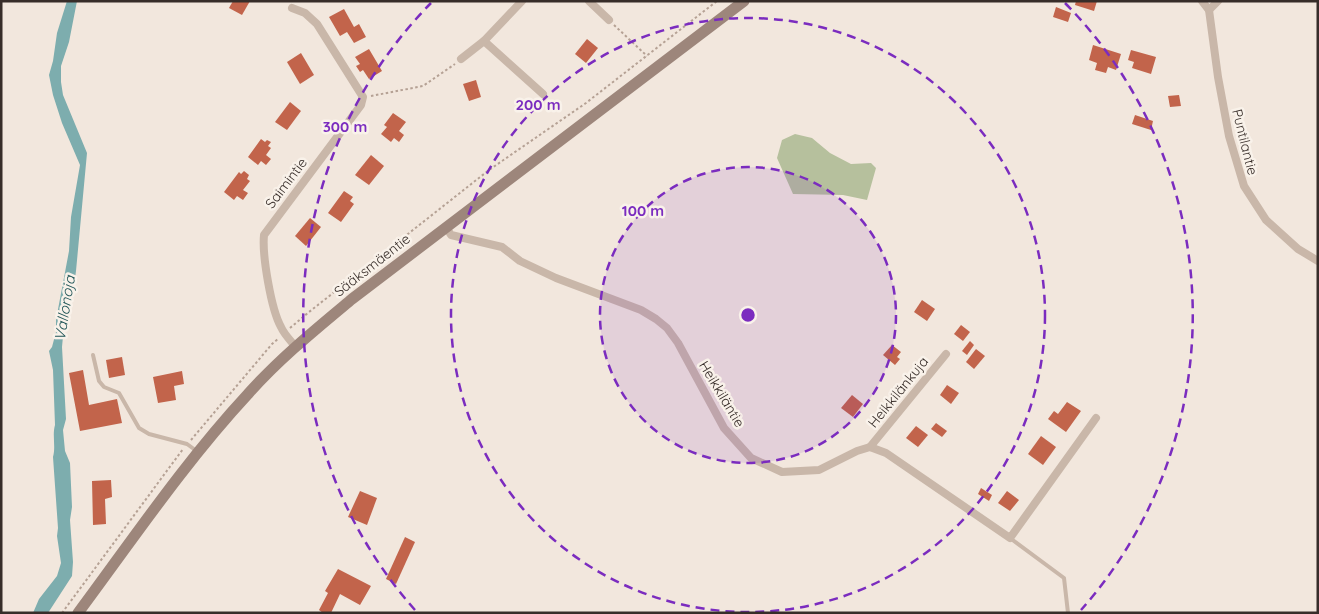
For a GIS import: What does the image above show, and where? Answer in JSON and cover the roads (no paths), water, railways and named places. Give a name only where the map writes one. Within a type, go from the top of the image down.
[{"type":"street","points":[[462,59],[484,41],[522,1]]},
{"type":"street","points":[[589,1],[609,20]]},
{"type":"street","name":"Sääksmäentie","points":[[78,613],[198,452],[248,393],[296,346],[446,227],[744,1]]},
{"type":"street","points":[[1202,1],[1209,10],[1218,1]]},
{"type":"street","name":"Saimintie","points":[[292,8],[305,13],[317,24],[363,97],[361,105],[264,234],[263,247],[266,269],[275,313],[280,326],[296,346]]},
{"type":"street","name":"Puntilantie","points":[[1209,10],[1218,78],[1229,136],[1244,186],[1266,220],[1298,249],[1318,261]]},
{"type":"street","points":[[484,41],[543,94]]},
{"type":"street","name":"Heikkiläntie","points":[[446,227],[452,235],[502,247],[520,261],[556,278],[641,310],[656,319],[667,328],[678,343],[724,428],[751,458],[782,472],[819,470],[856,451],[870,447]]},
{"type":"street","name":"Heikkilänkuja","points":[[870,447],[946,354]]},
{"type":"street","points":[[870,447],[886,453],[1010,538],[1096,418]]},
{"type":"lane","points":[[93,355],[99,381],[104,387],[119,393],[139,428],[149,434],[187,444],[198,452]]},
{"type":"lane","points":[[1010,538],[1064,578],[1068,613]]},
{"type":"water","name":"Vallonoja","points":[[67,1],[77,1],[69,42],[61,66],[61,82],[63,95],[87,153],[76,271],[74,286],[66,304],[62,347],[66,419],[63,430],[65,451],[70,463],[72,507],[70,520],[73,562],[72,576],[48,613],[33,613],[39,599],[57,576],[61,563],[57,536],[53,457],[55,425],[53,370],[49,351],[56,332],[56,320],[69,251],[71,217],[80,165],[62,123],[49,75],[57,33]]}]
